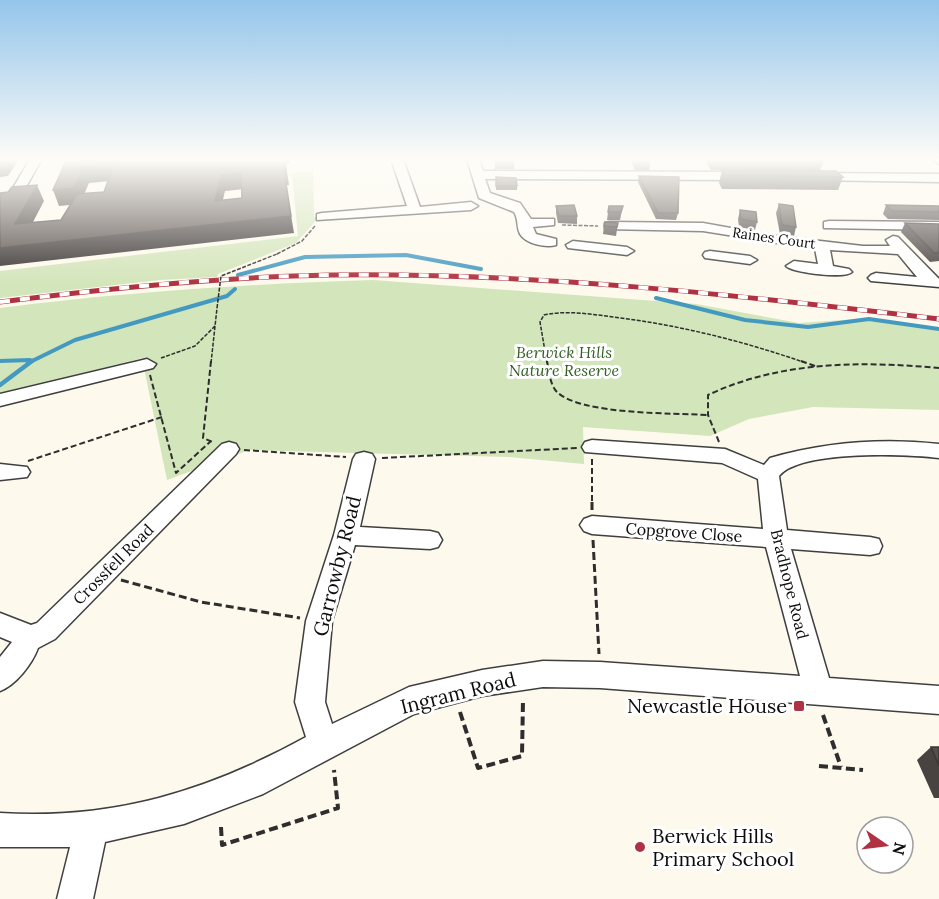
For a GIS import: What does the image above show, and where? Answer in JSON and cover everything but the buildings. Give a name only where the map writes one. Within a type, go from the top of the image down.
[{"type":"street","points":[[411,201],[414,210]]},
{"type":"street","points":[[500,201],[517,207],[532,239],[551,242]]},
{"type":"street","points":[[322,217],[471,206]]},
{"type":"street","points":[[526,229],[552,223]]},
{"type":"street","points":[[830,225],[939,226]]},
{"type":"street","name":"Raines Court","points":[[610,226],[703,226],[729,231],[764,231],[822,245],[863,250],[902,250]]},
{"type":"street","points":[[573,245],[605,248],[626,256],[629,233],[626,226]]},
{"type":"street","points":[[881,226],[934,283]]},
{"type":"street","points":[[729,231],[728,252],[719,260],[750,260]]},
{"type":"street","points":[[822,245],[826,270]]},
{"type":"street","points":[[802,267],[844,272]]},
{"type":"street","points":[[876,278],[934,283]]},
{"type":"street","points":[[0,400],[147,364]]},
{"type":"street","name":"Crossfell Road","points":[[0,678],[23,651],[26,640],[46,631],[104,575],[182,493],[220,445]]},
{"type":"street","points":[[592,447],[725,456],[768,475],[778,462],[831,450],[912,448],[939,451]]},
{"type":"street","name":"Garrowby Road","points":[[328,757],[310,702],[319,621],[346,535],[364,459]]},
{"type":"street","name":"Bradhope Road","points":[[768,475],[776,539],[821,703]]},
{"type":"street","name":"Copgrove Close","points":[[592,525],[870,546]]},
{"type":"street","points":[[346,535],[430,540]]},
{"type":"street","points":[[0,625],[20,632],[26,640]]},
{"type":"street","name":"Ingram Road","points":[[0,830],[36,832],[91,829],[194,804],[328,757],[409,701],[471,685],[543,674],[600,675],[821,703],[939,700]]},
{"type":"street","points":[[75,899],[91,829]]},
{"type":"path","points":[[322,217],[302,241],[277,254],[221,276],[203,438],[220,445],[364,459],[592,447],[592,525],[600,675]]},
{"type":"path","points":[[552,223],[610,226]]},
{"type":"path","points":[[708,415],[594,407],[566,401],[555,389],[540,322],[544,315],[559,312],[681,327],[738,340],[815,366]]},
{"type":"path","points":[[216,325],[195,346],[147,364],[176,474],[220,445]]},
{"type":"path","points":[[725,456],[708,415],[708,395],[729,382],[815,366],[907,364],[939,368]]},
{"type":"path","points":[[9,472],[26,462],[162,417]]},
{"type":"path","points":[[104,575],[201,602],[319,621]]},
{"type":"path","points":[[460,712],[478,768],[522,756],[523,700]]},
{"type":"path","points":[[821,703],[841,768]]},
{"type":"path","points":[[221,827],[222,845],[338,808],[328,757]]},
{"type":"path","points":[[819,766],[863,770]]},
{"type":"green space","points":[[295,201],[314,201],[314,217],[320,216],[296,243],[218,274],[217,277],[160,280],[0,298],[0,271],[298,236]]},
{"type":"green space","name":"Berwick Hills Nature Reserve","points":[[373,280],[696,304],[799,323],[860,319],[939,328],[939,410],[813,407],[749,419],[710,436],[583,427],[584,464],[509,457],[249,450],[167,480],[142,358],[0,395],[0,308],[93,297],[186,290]]},
{"type":"waterway","points":[[238,275],[305,257],[406,255],[481,269]]},
{"type":"waterway","points":[[32,361],[75,340],[227,296],[235,289]]},
{"type":"waterway","points":[[656,298],[745,320],[808,327],[869,319],[939,329]]},
{"type":"waterway","points":[[0,361],[30,360]]},
{"type":"waterway","points":[[0,385],[32,361]]},
{"type":"waterway","points":[[28,363],[32,361]]},
{"type":"railway","points":[[0,302],[206,281],[289,276],[406,275],[483,277],[635,287],[939,319]]},
{"type":"place","name":"Newcastle House","points":[[799,706]]},
{"type":"place","name":"Berwick Hills Primary School","points":[[640,847]]}]
